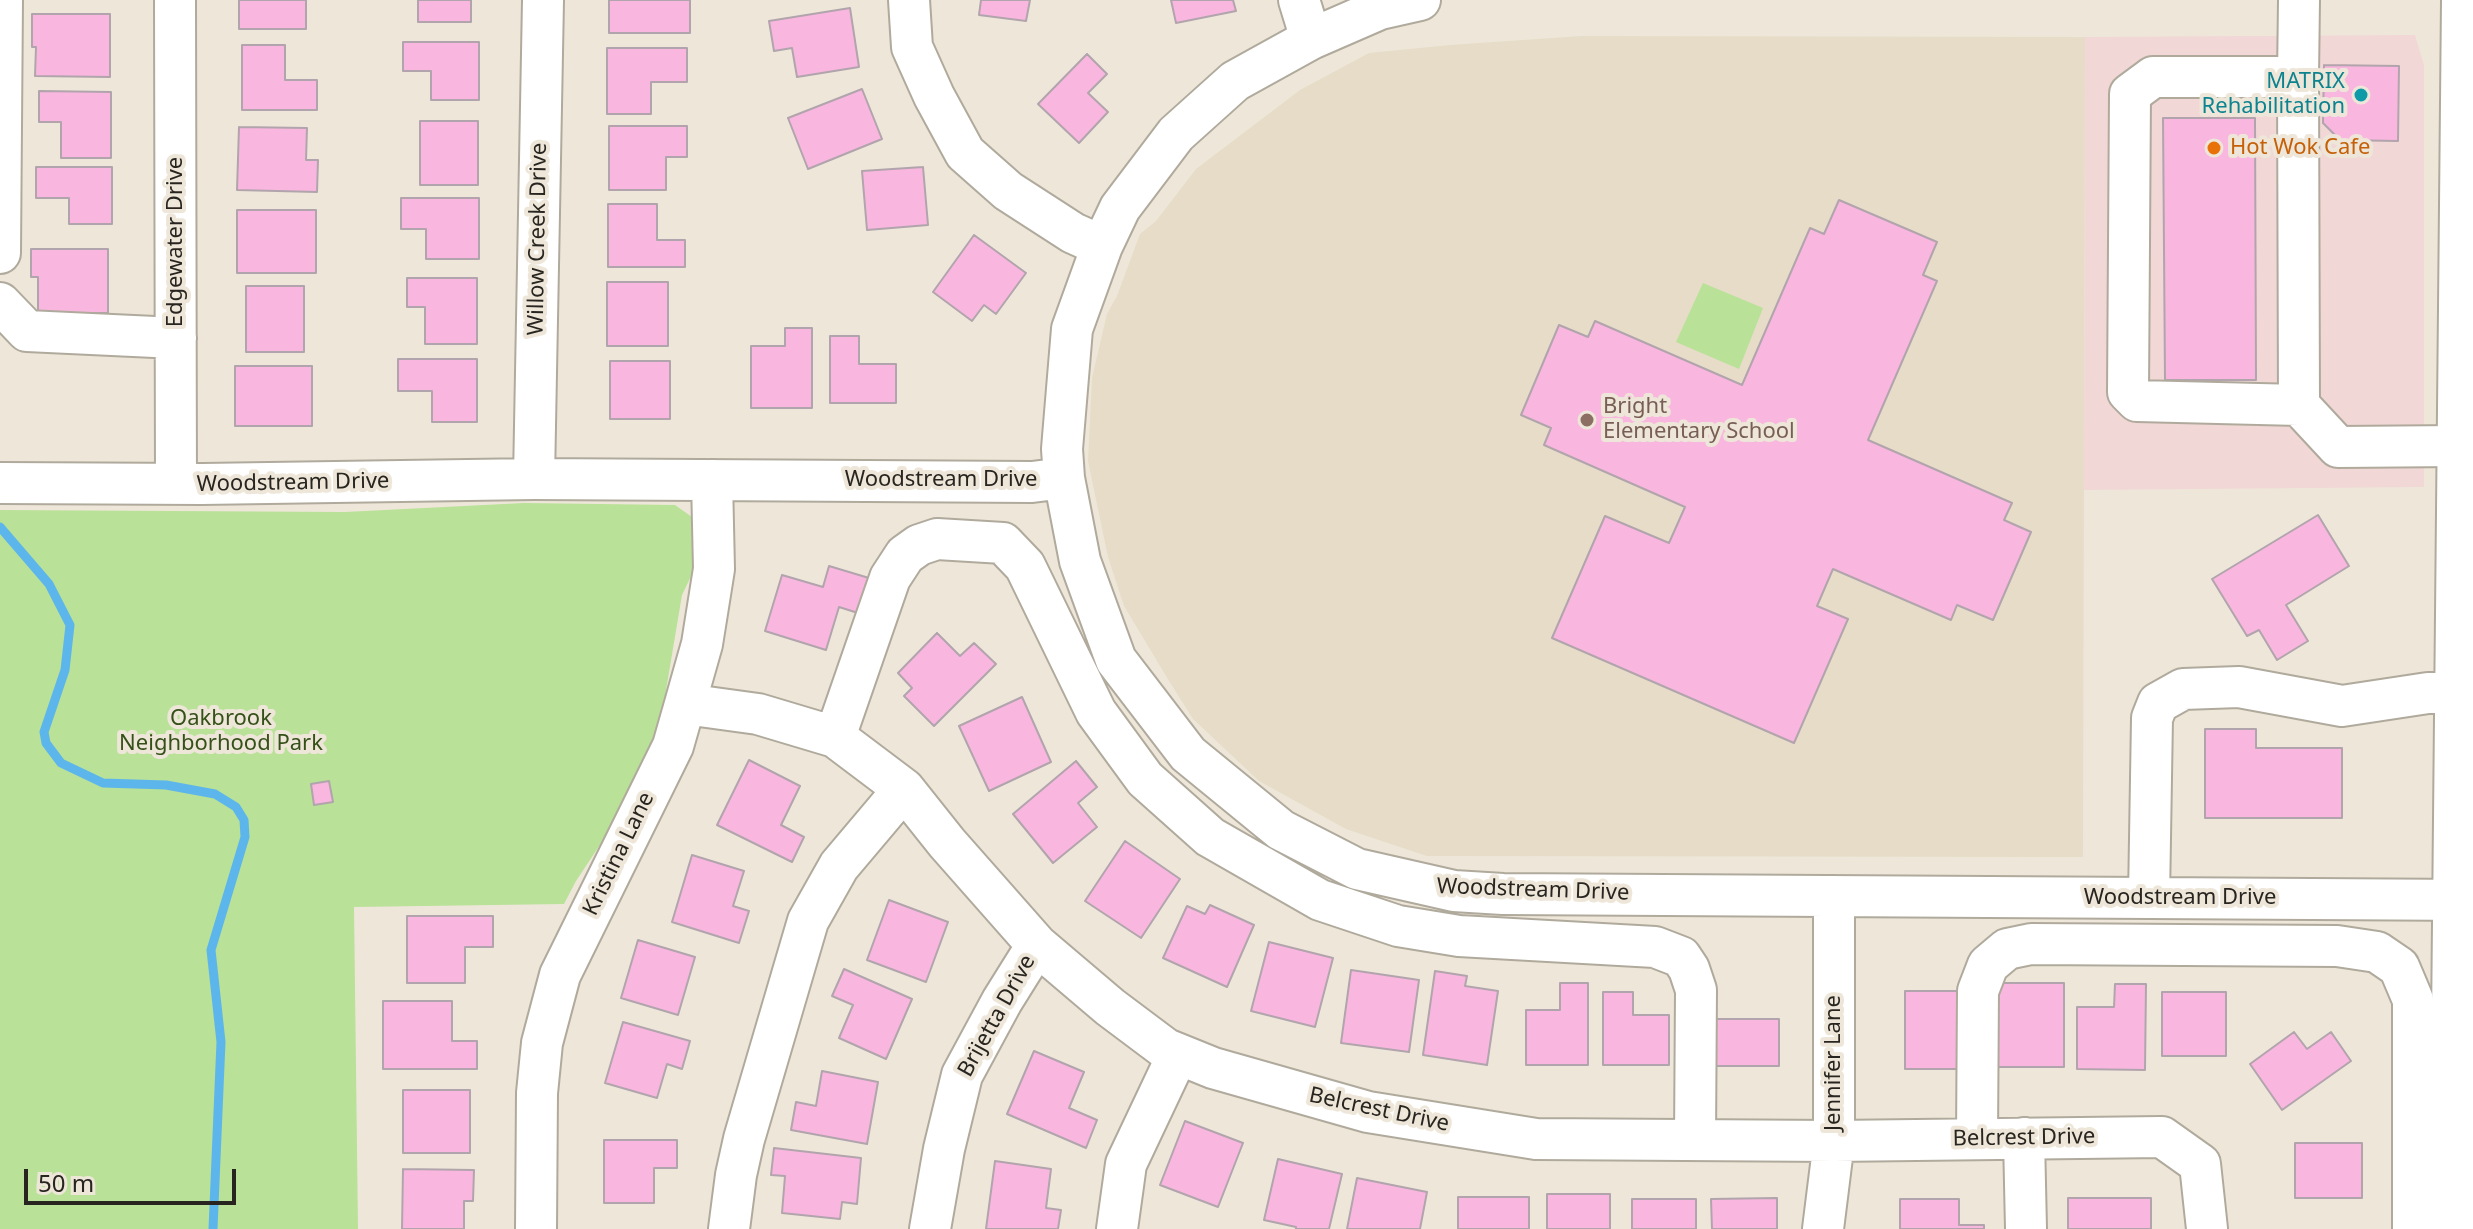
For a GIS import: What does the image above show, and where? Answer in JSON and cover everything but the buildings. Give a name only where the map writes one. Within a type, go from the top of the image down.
[{"type":"main road","points":[[2452,1229],[2464,900],[2457,693],[2464,0]]},
{"type":"street","points":[[0,253],[2,0]]},
{"type":"street","name":"Edgewater Drive","points":[[175,0],[176,484]]},
{"type":"street","name":"Willow Creek Drive","points":[[534,479],[543,0]]},
{"type":"street","points":[[909,0],[912,47],[965,153],[1008,191],[1073,233],[1102,246]]},
{"type":"street","points":[[1299,0],[1311,39]]},
{"type":"street","points":[[1064,478],[1062,449],[1072,329],[1102,246],[1120,208],[1176,134],[1235,81],[1311,39],[1380,9],[1420,0]]},
{"type":"street","points":[[2299,0],[2299,405],[2338,447],[2459,446]]},
{"type":"street","points":[[2298,77],[2153,77],[2130,94],[2128,392],[2137,401],[2299,405]]},
{"type":"street","points":[[0,303],[27,331],[176,338]]},
{"type":"street","name":"Woodstream Drive","points":[[0,483],[534,479],[1032,482],[1064,478],[1080,561],[1116,660],[1188,754],[1281,830],[1357,869],[1454,891],[1519,894],[2464,900]]},
{"type":"street","name":"Kristina Lane","points":[[536,1229],[538,1080],[542,1043],[560,975],[673,746],[702,644],[714,569],[712,480]]},
{"type":"street","points":[[835,737],[890,578],[905,555],[919,545],[937,539],[1003,543],[1025,566],[1096,712],[1145,779],[1210,837],[1320,900],[1398,926],[1459,936],[1655,947],[1681,957],[1696,990],[1695,1140]]},
{"type":"street","points":[[2149,898],[2152,718],[2158,703],[2183,689],[2239,687],[2342,706],[2428,693],[2457,693]]},
{"type":"street","name":"Belcrest Drive","points":[[685,704],[758,714],[835,737],[904,789],[1037,945],[1110,1007],[1166,1049],[1213,1068],[1368,1112],[1536,1139],[1834,1141],[2162,1137],[2200,1164],[2207,1229]]},
{"type":"street","points":[[729,1229],[744,1139],[808,921],[839,866],[904,789]]},
{"type":"street","name":"Jennifer Lane","points":[[1823,1229],[1834,1141],[1834,896]]},
{"type":"street","points":[[1977,1139],[1978,991],[1988,965],[2007,949],[2031,944],[2322,946],[2377,952],[2399,967],[2413,1000],[2413,1229]]},
{"type":"street","name":"Brijetta Drive","points":[[930,1229],[944,1149],[962,1075],[1037,945]]},
{"type":"street","points":[[1117,1229],[1126,1164],[1178,1054]]},
{"type":"street","points":[[2024,1138],[2026,1229]]},
{"type":"shaded area","points":[[2415,35],[2424,65],[2424,487],[2084,490],[2085,37]]},
{"type":"shaded area","name":"Bright Elementary School","points":[[1582,36],[2085,37],[2083,857],[1427,856],[1346,829],[1259,781],[1193,719],[1166,676],[1124,606],[1108,557],[1088,461],[1092,378],[1107,314],[1140,234],[1156,221],[1196,169],[1300,90],[1369,53]]},
{"type":"green space","points":[[1703,283],[1763,308],[1739,369],[1676,342]]},
{"type":"green space","name":"Oakbrook Neighborhood Park","points":[[524,503],[675,505],[692,517],[695,568],[682,595],[663,708],[669,733],[564,904],[354,907],[358,1229],[0,1229],[0,510],[345,512]]},
{"type":"waterway","points":[[0,527],[49,584],[70,625],[65,670],[44,732],[46,743],[61,763],[103,783],[166,785],[215,794],[236,807],[244,820],[245,837],[211,950],[221,1042],[213,1229]]},
{"type":"place","name":"MATRIX Rehabilitation","points":[[2361,95]]},
{"type":"place","name":"Hot Wok Cafe","points":[[2214,148]]},
{"type":"place","name":"Bright Elementary School","points":[[1587,420]]}]
